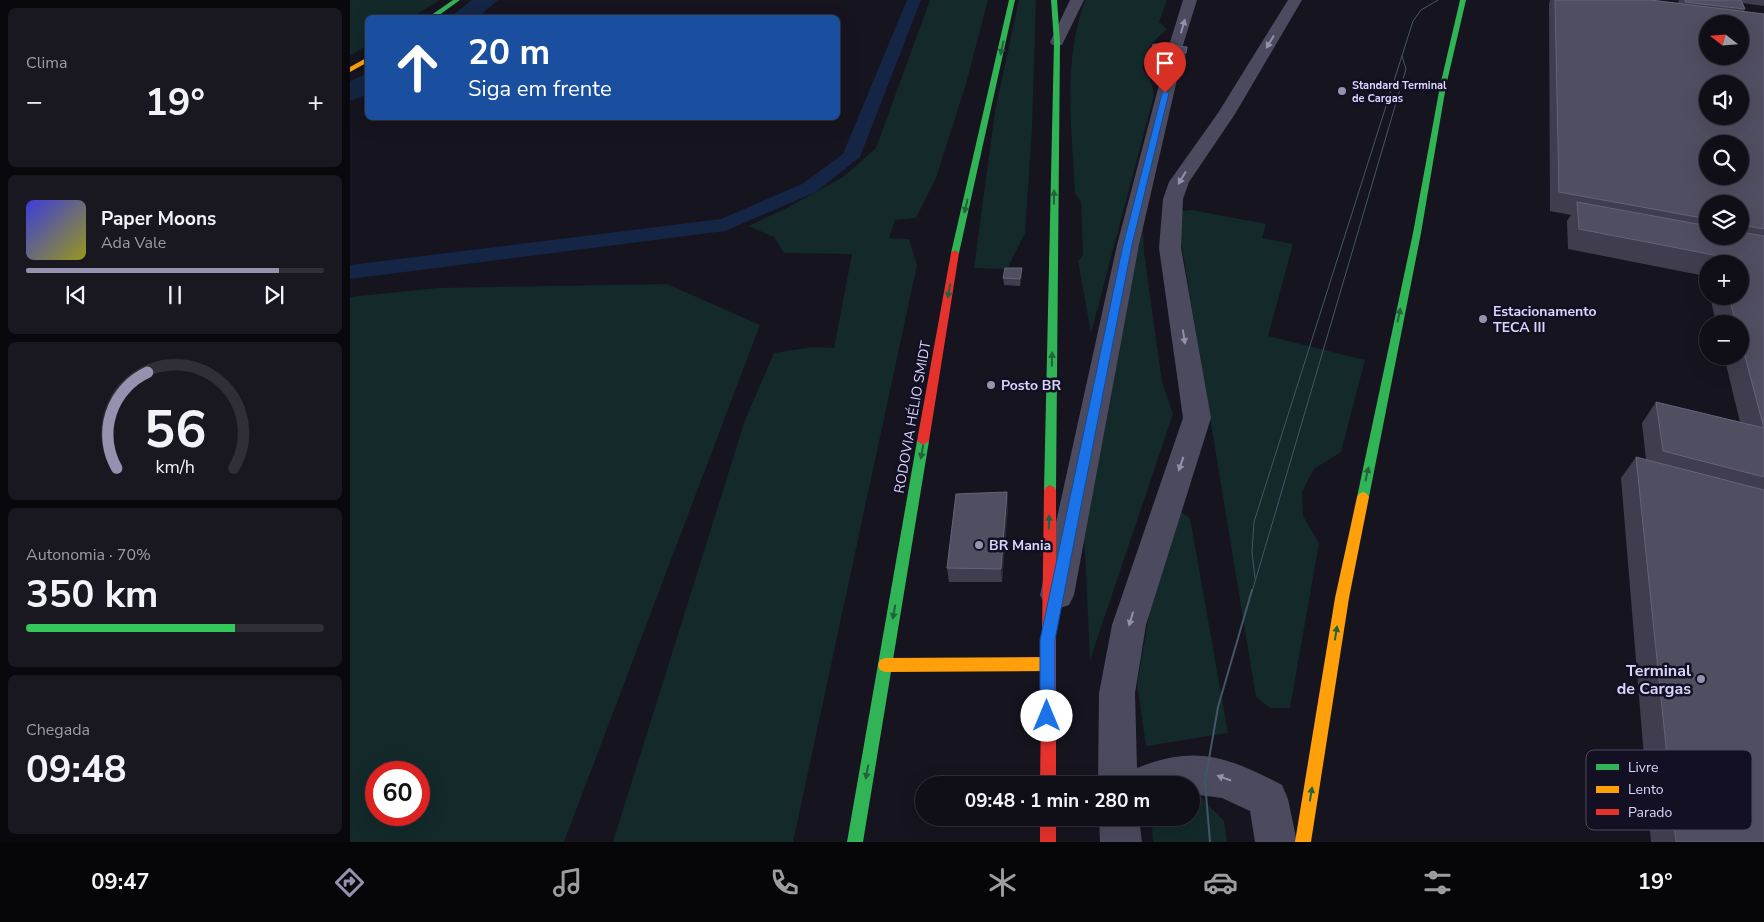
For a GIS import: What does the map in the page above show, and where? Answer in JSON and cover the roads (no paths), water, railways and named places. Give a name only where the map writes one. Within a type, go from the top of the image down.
[{"type":"main road","points":[[434,15],[457,0]]},
{"type":"main road","name":"RODOVIA HÉLIO SMIDT","points":[[855,842],[957,243],[1012,0]]},
{"type":"main road","points":[[1048,776],[1047,652],[1057,42],[1054,0]]},
{"type":"main road","points":[[1303,842],[1342,598],[1417,233],[1443,86],[1462,0]]},
{"type":"main road","points":[[350,70],[365,61]]},
{"type":"main road","points":[[885,665],[1047,652]]},
{"type":"main road","points":[[1048,826],[1048,842]]},
{"type":"street","points":[[1057,42],[1076,0]]},
{"type":"street","points":[[1047,652],[1128,245],[1174,55],[1190,0]]},
{"type":"street","points":[[1118,776],[1117,693],[1129,625],[1197,418],[1170,248],[1170,221],[1173,200],[1179,182],[1226,114],[1295,0]]},
{"type":"street","points":[[1180,776],[1211,774],[1236,782],[1268,799],[1276,842]]},
{"type":"street","points":[[1120,826],[1121,842]]},
{"type":"waterway","points":[[465,15],[487,0]]},
{"type":"waterway","points":[[350,272],[725,225],[809,188],[851,157],[914,0]]},
{"type":"waterway","points":[[350,93],[365,83]]},
{"type":"tram line","points":[[1255,578],[1252,552],[1254,522],[1413,21],[1421,10],[1438,0]]},
{"type":"tram line","points":[[1252,592],[1406,69],[1402,56]]},
{"type":"tram line","points":[[1210,842],[1205,782],[1218,707],[1252,590]]},
{"type":"place","name":"Standard Terminal de Cargas","points":[[1342,91]]},
{"type":"place","name":"Estacionamento TECA III","points":[[1483,319]]},
{"type":"place","name":"Posto BR","points":[[991,385]]},
{"type":"place","name":"BR Mania","points":[[979,545]]},
{"type":"place","name":"Terminal de Cargas","points":[[1701,679]]}]
